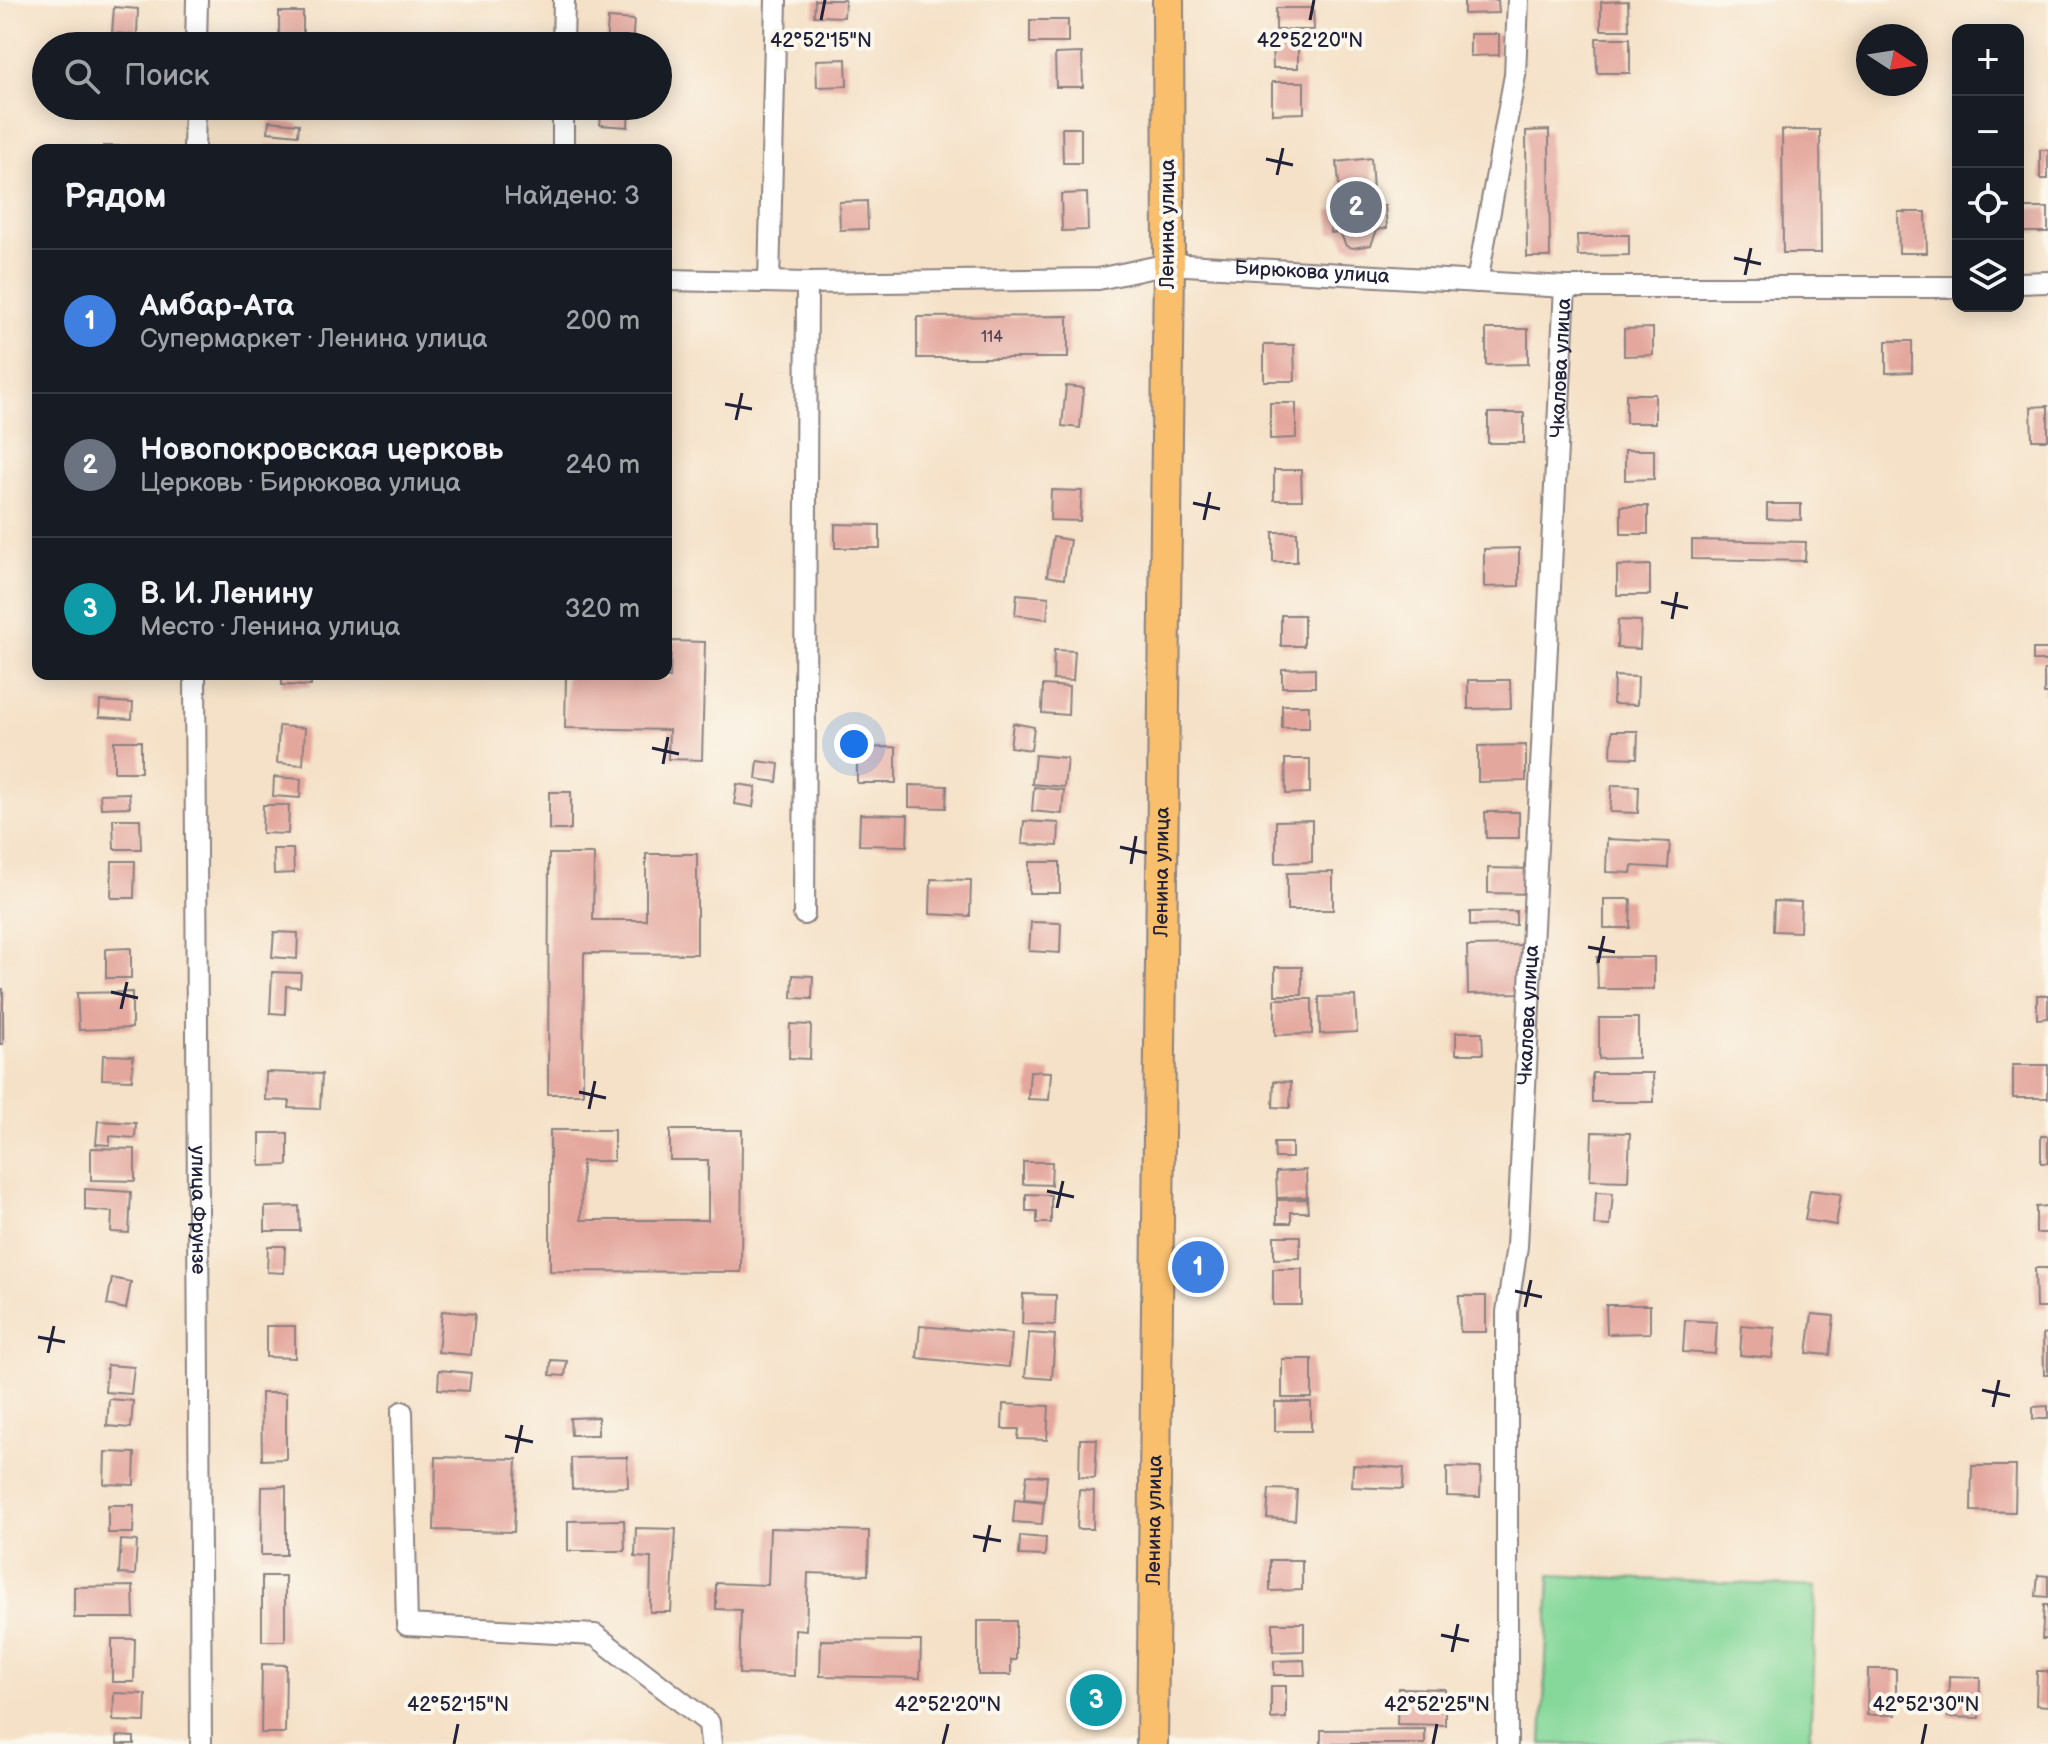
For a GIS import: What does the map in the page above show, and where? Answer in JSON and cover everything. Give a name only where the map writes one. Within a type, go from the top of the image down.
[{"type":"main road","name":"Ленина улица","points":[[1152,1744],[1169,264],[1168,0]]},
{"type":"street","points":[[196,32],[197,0]]},
{"type":"street","points":[[563,32],[564,0]]},
{"type":"street","points":[[769,282],[776,0]]},
{"type":"street","points":[[1477,282],[1515,75],[1518,0]]},
{"type":"street","points":[[194,144],[195,120]]},
{"type":"street","points":[[563,120],[563,144]]},
{"type":"street","name":"Бирюкова улица","points":[[672,280],[807,283],[1098,279],[1169,264],[1565,287],[1952,287]]},
{"type":"street","points":[[2024,283],[2048,282]]},
{"type":"street","points":[[804,914],[807,283]]},
{"type":"street","name":"Чкалова улица","points":[[1507,1744],[1507,1312],[1517,1246],[1565,287]]},
{"type":"street","name":"улица Фрунзе","points":[[195,680],[201,1744]]},
{"type":"street","points":[[402,1412],[407,1625],[595,1635],[709,1723],[711,1744]]},
{"type":"green space","points":[[1550,1575],[1816,1587],[1810,1744],[1542,1744]]},
{"type":"building","points":[[815,0],[845,0],[844,17],[814,16]]},
{"type":"building","points":[[1464,0],[1498,0],[1499,13],[1464,14]]},
{"type":"building","points":[[1628,1],[1629,30],[1601,30],[1601,2]]},
{"type":"building","points":[[114,7],[138,9],[137,32],[112,32]]},
{"type":"building","points":[[1276,8],[1313,8],[1314,30],[1276,30]]},
{"type":"building","points":[[279,12],[303,12],[303,32],[279,32]]},
{"type":"building","points":[[608,18],[634,20],[633,32],[607,32]]},
{"type":"building","points":[[1030,20],[1068,20],[1068,43],[1030,43]]},
{"type":"building","points":[[1470,34],[1499,34],[1499,55],[1470,56]]},
{"type":"building","points":[[1596,38],[1630,38],[1630,73],[1597,73]]},
{"type":"building","points":[[1272,43],[1298,43],[1298,68],[1273,68]]},
{"type":"building","points":[[1082,53],[1083,87],[1056,87],[1055,54]]},
{"type":"building","points":[[846,59],[847,86],[817,87],[816,60]]},
{"type":"building","points":[[1272,82],[1304,82],[1304,113],[1272,114]]},
{"type":"building","points":[[601,120],[628,120],[628,127],[600,125]]},
{"type":"building","points":[[269,121],[299,124],[298,135],[268,132]]},
{"type":"building","points":[[1062,128],[1081,128],[1081,163],[1063,163]]},
{"type":"building","points":[[1549,130],[1550,257],[1527,257],[1526,131]]},
{"type":"building","points":[[1782,130],[1820,130],[1821,253],[1783,253]]},
{"type":"building","points":[[2040,150],[2048,150],[2048,179],[2040,179]]},
{"type":"building","points":[[1371,158],[1374,208],[1385,206],[1387,228],[1377,230],[1371,245],[1353,248],[1346,246],[1340,232],[1331,233],[1329,211],[1341,208],[1337,162]]},
{"type":"building","points":[[1087,193],[1088,230],[1062,231],[1061,194]]},
{"type":"building","points":[[867,201],[868,229],[840,230],[839,202]]},
{"type":"building","points":[[2024,208],[2048,208],[2048,232],[2024,232]]},
{"type":"building","points":[[1898,212],[1926,212],[1927,253],[1899,253]]},
{"type":"building","points":[[1577,235],[1629,235],[1629,255],[1578,256]]},
{"type":"building","points":[[1068,316],[1068,358],[917,358],[917,317]]},
{"type":"building","points":[[1653,328],[1653,355],[1624,356],[1624,329]]},
{"type":"building","points":[[1486,329],[1528,329],[1528,364],[1486,365]]},
{"type":"building","points":[[1886,341],[1912,341],[1912,372],[1886,373]]},
{"type":"building","points":[[1264,345],[1294,345],[1295,381],[1264,381]]},
{"type":"building","points":[[1066,386],[1084,388],[1080,428],[1062,426]]},
{"type":"building","points":[[1626,394],[1655,394],[1655,423],[1626,423]]},
{"type":"building","points":[[1270,403],[1296,403],[1296,438],[1270,439]]},
{"type":"building","points":[[2048,406],[2048,440],[2032,440],[2031,407]]},
{"type":"building","points":[[1488,413],[1524,413],[1524,443],[1488,443]]},
{"type":"building","points":[[1625,450],[1654,450],[1654,479],[1625,480]]},
{"type":"building","points":[[1274,470],[1301,470],[1302,500],[1274,500]]},
{"type":"building","points":[[1051,490],[1082,491],[1080,521],[1050,520]]},
{"type":"building","points":[[1767,504],[1801,504],[1801,520],[1767,519]]},
{"type":"building","points":[[1621,506],[1648,506],[1648,534],[1621,534]]},
{"type":"building","points":[[835,524],[880,525],[880,548],[835,548]]},
{"type":"building","points":[[1273,532],[1297,532],[1297,562],[1273,562]]},
{"type":"building","points":[[1053,537],[1070,540],[1064,579],[1047,576]]},
{"type":"building","points":[[1692,540],[1806,542],[1805,561],[1692,559]]},
{"type":"building","points":[[1519,548],[1519,586],[1484,587],[1484,549]]},
{"type":"building","points":[[1650,565],[1650,595],[1617,595],[1617,566]]},
{"type":"building","points":[[1017,594],[1049,597],[1047,619],[1015,615]]},
{"type":"building","points":[[1281,615],[1304,615],[1304,646],[1281,646]]},
{"type":"building","points":[[1618,620],[1641,621],[1640,649],[1617,648]]},
{"type":"building","points":[[672,641],[705,642],[702,760],[668,759],[669,730],[565,728],[566,680],[672,680]]},
{"type":"building","points":[[2033,649],[2048,649],[2048,661],[2033,661]]},
{"type":"building","points":[[1054,650],[1075,651],[1073,681],[1053,680]]},
{"type":"building","points":[[1315,668],[1315,687],[1282,687],[1282,669]]},
{"type":"building","points":[[2044,670],[2048,670],[2048,694],[2044,694]]},
{"type":"building","points":[[1614,676],[1638,677],[1637,705],[1613,704]]},
{"type":"building","points":[[282,680],[311,680],[311,686],[282,685]]},
{"type":"building","points":[[1468,680],[1510,680],[1511,708],[1468,709]]},
{"type":"building","points":[[1043,685],[1069,687],[1068,715],[1042,713]]},
{"type":"building","points":[[100,701],[133,703],[132,719],[99,717]]},
{"type":"building","points":[[1282,705],[1309,705],[1309,728],[1282,728]]},
{"type":"building","points":[[1013,723],[1034,727],[1031,750],[1010,747]]},
{"type":"building","points":[[279,726],[305,728],[303,765],[277,763]]},
{"type":"building","points":[[1612,731],[1638,731],[1637,758],[1611,757]]},
{"type":"building","points":[[114,741],[141,741],[141,772],[114,772]]},
{"type":"building","points":[[1526,745],[1526,781],[1478,782],[1478,746]]},
{"type":"building","points":[[896,747],[896,783],[857,783],[857,748]]},
{"type":"building","points":[[1035,755],[1067,758],[1064,787],[1032,784]]},
{"type":"building","points":[[1285,759],[1310,759],[1310,793],[1286,794]]},
{"type":"building","points":[[758,761],[779,764],[777,782],[756,779]]},
{"type":"building","points":[[274,777],[301,779],[300,798],[273,796]]},
{"type":"building","points":[[737,784],[756,787],[753,807],[734,804]]},
{"type":"building","points":[[909,785],[947,786],[946,808],[909,807]]},
{"type":"building","points":[[1612,785],[1639,786],[1638,813],[1610,812]]},
{"type":"building","points":[[1034,787],[1064,790],[1062,814],[1032,811]]},
{"type":"building","points":[[549,792],[571,792],[571,830],[549,830]]},
{"type":"building","points":[[129,793],[130,807],[101,808],[100,794]]},
{"type":"building","points":[[263,805],[289,805],[288,834],[262,833]]},
{"type":"building","points":[[1485,812],[1519,812],[1519,838],[1486,838]]},
{"type":"building","points":[[860,814],[908,815],[907,846],[859,845]]},
{"type":"building","points":[[113,819],[140,819],[141,849],[114,849]]},
{"type":"building","points":[[1312,820],[1312,862],[1276,863],[1276,821]]},
{"type":"building","points":[[1024,821],[1059,823],[1058,846],[1022,844]]},
{"type":"building","points":[[1607,839],[1670,842],[1668,868],[1632,866],[1631,873],[1606,872]]},
{"type":"building","points":[[273,849],[293,849],[294,873],[274,874]]},
{"type":"building","points":[[549,854],[594,854],[593,920],[646,920],[646,854],[697,854],[697,954],[584,953],[583,1094],[548,1094]]},
{"type":"building","points":[[112,861],[135,861],[134,898],[111,898]]},
{"type":"building","points":[[1029,862],[1060,862],[1060,893],[1029,893]]},
{"type":"building","points":[[1488,868],[1533,869],[1533,894],[1488,893]]},
{"type":"building","points":[[1333,872],[1333,910],[1287,910],[1287,873]]},
{"type":"building","points":[[931,879],[971,880],[970,916],[930,914]]},
{"type":"building","points":[[1604,899],[1631,899],[1630,928],[1604,928]]},
{"type":"building","points":[[1774,901],[1801,902],[1800,932],[1773,931]]},
{"type":"building","points":[[1516,911],[1516,925],[1470,926],[1470,912]]},
{"type":"building","points":[[1031,922],[1061,923],[1060,953],[1029,951]]},
{"type":"building","points":[[274,932],[298,933],[297,959],[272,957]]},
{"type":"building","points":[[1521,945],[1522,993],[1468,994],[1467,946]]},
{"type":"building","points":[[131,948],[131,978],[106,978],[106,949]]},
{"type":"building","points":[[1597,957],[1654,957],[1654,989],[1598,989]]},
{"type":"building","points":[[1275,967],[1302,967],[1302,995],[1275,995]]},
{"type":"building","points":[[272,972],[301,973],[300,987],[286,986],[285,1014],[270,1013]]},
{"type":"building","points":[[793,975],[813,976],[812,999],[792,998]]},
{"type":"building","points":[[0,989],[3,989],[3,1044],[0,1044]]},
{"type":"building","points":[[132,992],[132,1028],[79,1030],[77,993]]},
{"type":"building","points":[[2037,995],[2048,995],[2048,1018],[2037,1019]]},
{"type":"building","points":[[1355,996],[1357,1032],[1320,1034],[1319,997]]},
{"type":"building","points":[[1275,999],[1312,999],[1312,1034],[1275,1035]]},
{"type":"building","points":[[1599,1018],[1638,1018],[1638,1058],[1599,1059]]},
{"type":"building","points":[[790,1024],[811,1025],[810,1059],[789,1058]]},
{"type":"building","points":[[1456,1032],[1482,1032],[1483,1054],[1456,1054]]},
{"type":"building","points":[[103,1055],[133,1056],[132,1080],[102,1079]]},
{"type":"building","points":[[2013,1065],[2048,1065],[2048,1098],[2013,1098]]},
{"type":"building","points":[[1030,1071],[1051,1072],[1049,1100],[1028,1099]]},
{"type":"building","points":[[266,1072],[322,1074],[320,1109],[289,1108],[290,1101],[265,1100]]},
{"type":"building","points":[[1592,1073],[1653,1073],[1654,1102],[1592,1102]]},
{"type":"building","points":[[1274,1081],[1291,1082],[1290,1108],[1273,1107]]},
{"type":"building","points":[[98,1121],[136,1123],[135,1138],[110,1136],[110,1145],[96,1144]]},
{"type":"building","points":[[550,1130],[614,1130],[614,1161],[582,1161],[581,1220],[708,1220],[708,1160],[670,1160],[670,1130],[742,1130],[741,1272],[550,1271]]},
{"type":"building","points":[[1592,1132],[1630,1133],[1628,1181],[1590,1180]]},
{"type":"building","points":[[260,1133],[288,1133],[288,1165],[260,1166]]},
{"type":"building","points":[[2041,1136],[2048,1136],[2048,1163],[2041,1163]]},
{"type":"building","points":[[1274,1143],[1292,1143],[1292,1158],[1275,1158]]},
{"type":"building","points":[[91,1148],[135,1149],[135,1181],[91,1180]]},
{"type":"building","points":[[1023,1162],[1052,1162],[1051,1185],[1023,1184]]},
{"type":"building","points":[[1306,1170],[1307,1197],[1277,1198],[1276,1172]]},
{"type":"building","points":[[85,1189],[131,1192],[129,1233],[111,1232],[112,1212],[85,1210]]},
{"type":"building","points":[[1810,1190],[1841,1194],[1836,1225],[1805,1220]]},
{"type":"building","points":[[1596,1192],[1613,1193],[1610,1226],[1594,1225]]},
{"type":"building","points":[[1026,1194],[1051,1195],[1051,1223],[1037,1223],[1037,1211],[1026,1211]]},
{"type":"building","points":[[1307,1199],[1308,1212],[1291,1212],[1291,1223],[1277,1223],[1277,1200]]},
{"type":"building","points":[[299,1206],[300,1231],[265,1231],[265,1207]]},
{"type":"building","points":[[2048,1206],[2048,1233],[2036,1233],[2036,1207]]},
{"type":"building","points":[[1274,1236],[1300,1236],[1300,1258],[1274,1259]]},
{"type":"building","points":[[268,1246],[285,1246],[284,1273],[267,1272]]},
{"type":"building","points":[[2035,1268],[2048,1268],[2048,1308],[2036,1308]]},
{"type":"building","points":[[1273,1269],[1302,1269],[1302,1305],[1273,1305]]},
{"type":"building","points":[[112,1278],[131,1282],[126,1309],[107,1305]]},
{"type":"building","points":[[1023,1294],[1056,1295],[1055,1325],[1022,1324]]},
{"type":"building","points":[[1459,1296],[1486,1296],[1486,1332],[1460,1332]]},
{"type":"building","points":[[1606,1305],[1650,1305],[1650,1333],[1607,1334]]},
{"type":"building","points":[[442,1311],[475,1314],[471,1355],[438,1352]]},
{"type":"building","points":[[1812,1314],[1834,1316],[1830,1355],[1807,1353]]},
{"type":"building","points":[[1685,1320],[1717,1322],[1715,1354],[1683,1352]]},
{"type":"building","points":[[1742,1325],[1775,1328],[1772,1358],[1740,1355]]},
{"type":"building","points":[[266,1326],[295,1326],[295,1358],[266,1357]]},
{"type":"building","points":[[920,1326],[1012,1334],[1009,1367],[917,1358]]},
{"type":"building","points":[[1029,1333],[1055,1335],[1052,1379],[1025,1377]]},
{"type":"building","points":[[2048,1333],[2048,1374],[2044,1374],[2043,1334]]},
{"type":"building","points":[[1282,1359],[1312,1359],[1312,1398],[1282,1398]]},
{"type":"building","points":[[551,1360],[567,1361],[565,1376],[550,1375]]},
{"type":"building","points":[[107,1365],[134,1367],[131,1394],[105,1392]]},
{"type":"building","points":[[439,1370],[471,1373],[469,1391],[438,1389]]},
{"type":"building","points":[[261,1393],[286,1393],[286,1459],[262,1460]]},
{"type":"building","points":[[109,1399],[133,1401],[131,1428],[107,1426]]},
{"type":"building","points":[[1275,1402],[1311,1402],[1311,1431],[1275,1431]]},
{"type":"building","points":[[1003,1404],[1049,1406],[1047,1440],[1018,1439],[1019,1429],[1002,1429]]},
{"type":"building","points":[[2048,1406],[2048,1419],[2033,1419],[2033,1407]]},
{"type":"building","points":[[598,1417],[598,1435],[571,1435],[570,1418]]},
{"type":"building","points":[[1080,1439],[1097,1439],[1095,1478],[1079,1477]]},
{"type":"building","points":[[105,1452],[135,1453],[134,1485],[104,1484]]},
{"type":"building","points":[[436,1457],[517,1459],[514,1532],[434,1530]]},
{"type":"building","points":[[627,1457],[628,1487],[572,1489],[571,1458]]},
{"type":"building","points":[[1353,1465],[1404,1468],[1403,1489],[1352,1487]]},
{"type":"building","points":[[1972,1466],[2016,1466],[2015,1512],[1971,1511]]},
{"type":"building","points":[[1447,1467],[1481,1468],[1480,1497],[1447,1496]]},
{"type":"building","points":[[1027,1475],[1047,1476],[1045,1501],[1024,1499]]},
{"type":"building","points":[[286,1486],[286,1555],[261,1555],[262,1487]]},
{"type":"building","points":[[1269,1489],[1297,1490],[1295,1520],[1267,1518]]},
{"type":"building","points":[[1079,1490],[1094,1491],[1093,1529],[1077,1529]]},
{"type":"building","points":[[1015,1500],[1044,1503],[1042,1524],[1013,1522]]},
{"type":"building","points":[[108,1505],[134,1505],[133,1533],[108,1533]]},
{"type":"building","points":[[624,1520],[625,1551],[568,1551],[568,1521]]},
{"type":"building","points":[[636,1528],[676,1529],[671,1612],[650,1612],[651,1558],[635,1557]]},
{"type":"building","points":[[770,1528],[869,1531],[868,1575],[808,1573],[806,1630],[795,1629],[794,1676],[739,1674],[741,1610],[716,1609],[716,1583],[768,1585]]},
{"type":"building","points":[[1020,1536],[1046,1538],[1045,1556],[1019,1555]]},
{"type":"building","points":[[121,1540],[137,1541],[135,1575],[119,1574]]},
{"type":"building","points":[[1270,1560],[1302,1560],[1302,1590],[1270,1591]]},
{"type":"building","points":[[2038,1575],[2048,1576],[2048,1597],[2036,1596]]},
{"type":"building","points":[[262,1576],[285,1576],[285,1641],[262,1641]]},
{"type":"building","points":[[133,1586],[134,1618],[74,1618],[74,1587]]},
{"type":"building","points":[[2044,1605],[2048,1605],[2048,1639],[2042,1639]]},
{"type":"building","points":[[978,1621],[1016,1621],[1016,1660],[1011,1660],[1011,1675],[978,1675]]},
{"type":"building","points":[[1273,1623],[1304,1623],[1304,1651],[1273,1652]]},
{"type":"building","points":[[112,1639],[135,1639],[134,1682],[112,1682]]},
{"type":"building","points":[[821,1640],[921,1641],[920,1678],[820,1676]]},
{"type":"building","points":[[1304,1660],[1305,1675],[1274,1675],[1274,1661]]},
{"type":"building","points":[[262,1664],[286,1665],[285,1733],[261,1733]]},
{"type":"building","points":[[1868,1669],[1896,1669],[1896,1715],[1867,1715]]},
{"type":"building","points":[[2037,1671],[2048,1671],[2048,1706],[2036,1705]]},
{"type":"building","points":[[1949,1676],[1980,1677],[1979,1718],[1948,1717]]},
{"type":"building","points":[[1271,1686],[1286,1686],[1286,1718],[1271,1719]]},
{"type":"building","points":[[1398,1688],[1445,1689],[1445,1725],[1397,1724]]},
{"type":"building","points":[[114,1693],[146,1694],[145,1722],[113,1721]]},
{"type":"building","points":[[1425,1729],[1425,1744],[1321,1744],[1321,1730]]},
{"type":"building","points":[[117,1736],[134,1737],[134,1744],[117,1744]]},
{"type":"place","name":"Новопокровская церковь","points":[[1356,207]]},
{"type":"place","name":"Амбар-Ата","points":[[1198,1267]]},
{"type":"place","name":"В. И. Ленину","points":[[1096,1700]]}]
